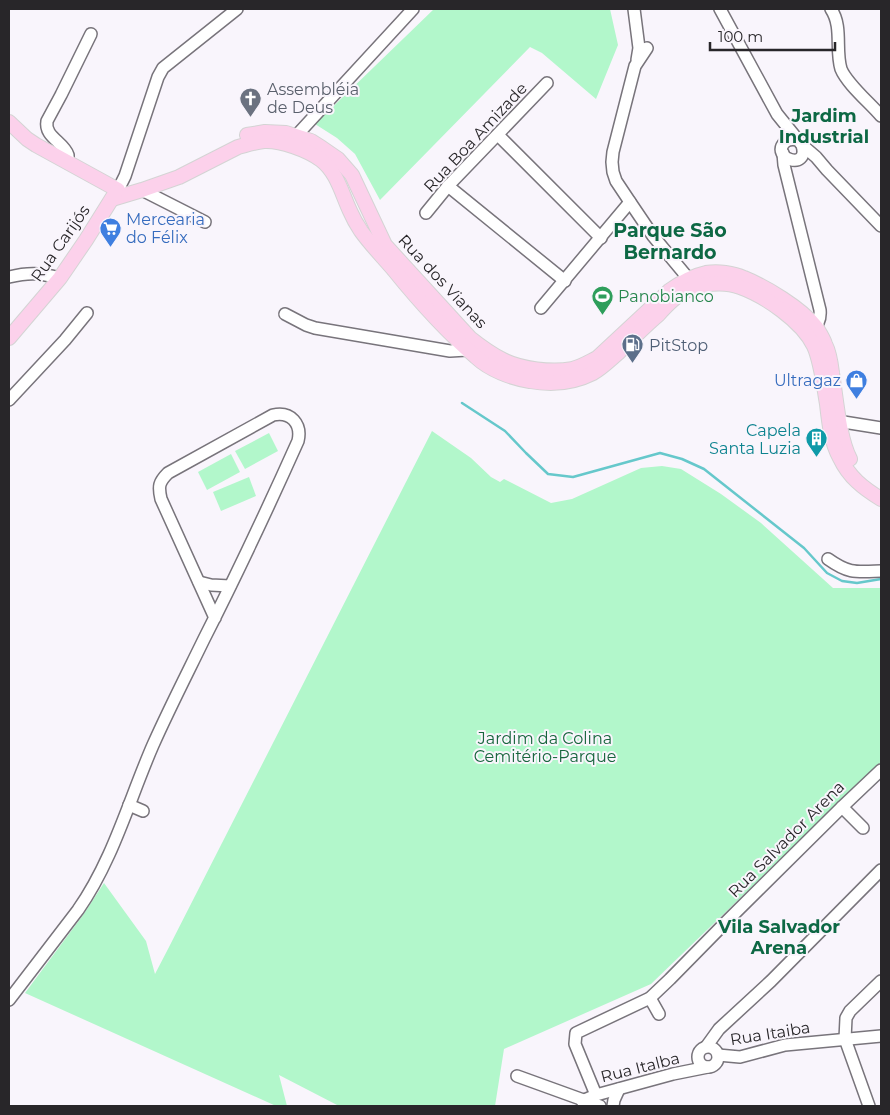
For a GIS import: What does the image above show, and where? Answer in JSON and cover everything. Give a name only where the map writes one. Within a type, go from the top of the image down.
[{"type":"main road","points":[[9,122],[27,139],[115,194]]},
{"type":"main road","name":"Rua dos Vianas","points":[[115,194],[175,169],[239,137],[265,132],[321,160],[330,169],[337,180],[351,214],[362,232],[415,296],[467,350],[479,360],[501,373],[540,383],[560,383],[594,372],[608,362],[692,283],[707,273],[721,273],[742,277],[763,287],[793,307],[812,332],[826,344],[830,359],[835,421],[848,455],[877,496]]},
{"type":"main road","name":"Rua dos Vianas","points":[[115,194],[142,190],[179,177],[238,147],[274,137],[296,136],[311,141],[346,166],[385,245],[470,338],[504,360],[522,366],[561,371],[586,364],[597,358],[669,291],[692,283]]},
{"type":"main road","name":"Rua Carijós","points":[[9,338],[60,278],[115,194]]},
{"type":"street","points":[[115,194],[125,176],[163,68],[237,9]]},
{"type":"street","points":[[296,136],[413,9]]},
{"type":"street","points":[[634,9],[639,48],[613,152],[613,172],[616,180],[653,236],[692,283]]},
{"type":"street","points":[[720,9],[777,114],[800,142],[881,226]]},
{"type":"street","points":[[831,9],[836,16],[838,25],[842,72],[879,112]]},
{"type":"street","points":[[68,163],[68,154],[46,126],[91,34]]},
{"type":"street","points":[[636,64],[647,48]]},
{"type":"street","name":"Rua Boa Amizade","points":[[426,213],[448,186],[547,83]]},
{"type":"street","points":[[777,114],[784,165],[820,310],[820,320],[812,332]]},
{"type":"street","points":[[498,135],[601,238]]},
{"type":"street","points":[[790,185],[796,159],[804,151],[800,142],[790,139],[785,143],[783,149],[786,158],[796,159],[813,162],[827,170]]},
{"type":"street","points":[[448,186],[565,281]]},
{"type":"street","points":[[142,190],[205,222]]},
{"type":"street","points":[[541,308],[630,202]]},
{"type":"street","points":[[9,277],[40,273],[60,278]]},
{"type":"street","points":[[9,400],[65,340],[87,313]]},
{"type":"street","points":[[285,314],[314,328],[450,351],[467,350]]},
{"type":"street","points":[[9,1000],[88,895],[110,851],[153,746],[186,674],[215,618],[298,441],[300,434],[298,427],[295,422],[284,414],[273,415],[168,473],[159,485],[160,499],[215,618]]},
{"type":"street","points":[[835,421],[881,428]]},
{"type":"street","points":[[828,559],[849,571],[881,571]]},
{"type":"street","points":[[199,582],[230,586]]},
{"type":"street","name":"Rua Salvador Arena","points":[[596,1095],[575,1044],[576,1033],[650,998],[842,806],[881,770]]},
{"type":"street","points":[[129,805],[143,811]]},
{"type":"street","points":[[842,806],[863,828]]},
{"type":"street","points":[[674,1074],[702,1050],[719,1029],[771,981],[881,870]]},
{"type":"street","points":[[868,1106],[845,1039],[846,1018],[850,1011],[881,981]]},
{"type":"street","points":[[650,998],[659,1014]]},
{"type":"street","name":"Rua Itaiba","points":[[713,1063],[784,1045],[881,1036]]},
{"type":"street","points":[[713,1048],[713,1063],[704,1067],[698,1059],[702,1050],[713,1048]]},
{"type":"street","name":"Rua Italba","points":[[582,1101],[596,1095],[713,1063]]},
{"type":"street","points":[[517,1076],[600,1106]]},
{"type":"street","points":[[613,1106],[618,1089]]},
{"type":"green space","points":[[434,9],[610,9],[618,45],[596,99],[542,53],[530,47],[380,200],[355,154],[337,138],[315,124]]},
{"type":"green space","name":"Jardim da Colina Cemitério-Parque","points":[[432,431],[471,458],[491,477],[500,482],[504,479],[551,503],[572,499],[641,468],[662,466],[681,469],[721,494],[761,523],[833,588],[881,588],[881,762],[651,984],[504,1049],[495,1106],[339,1106],[279,1075],[287,1106],[276,1106],[25,993],[83,915],[104,883],[146,941],[155,974]]},
{"type":"green space","points":[[269,433],[278,451],[245,469],[235,451]]},
{"type":"green space","points":[[231,454],[240,472],[207,490],[198,472]]},
{"type":"green space","points":[[249,477],[256,496],[221,511],[213,492]]},
{"type":"waterway","points":[[462,403],[505,431],[548,474],[573,477],[660,453],[682,459],[704,469],[804,548],[827,573],[842,581],[857,583],[881,579]]},
{"type":"place","name":"Assembléia de Deus","points":[[251,117]]},
{"type":"place","name":"Mercearia do Félix","points":[[110,247]]},
{"type":"place","name":"Panobianco","points":[[602,315]]},
{"type":"place","name":"PitStop","points":[[633,364]]},
{"type":"place","name":"Ultragaz","points":[[857,399]]},
{"type":"place","name":"Capela Santa Luzia","points":[[817,458]]},
{"type":"district","name":"Jardim Industrial","points":[[824,126]]},
{"type":"district","name":"Parque São Bernardo","points":[[670,241]]},
{"type":"district","name":"Vila Salvador Arena","points":[[779,938]]}]
